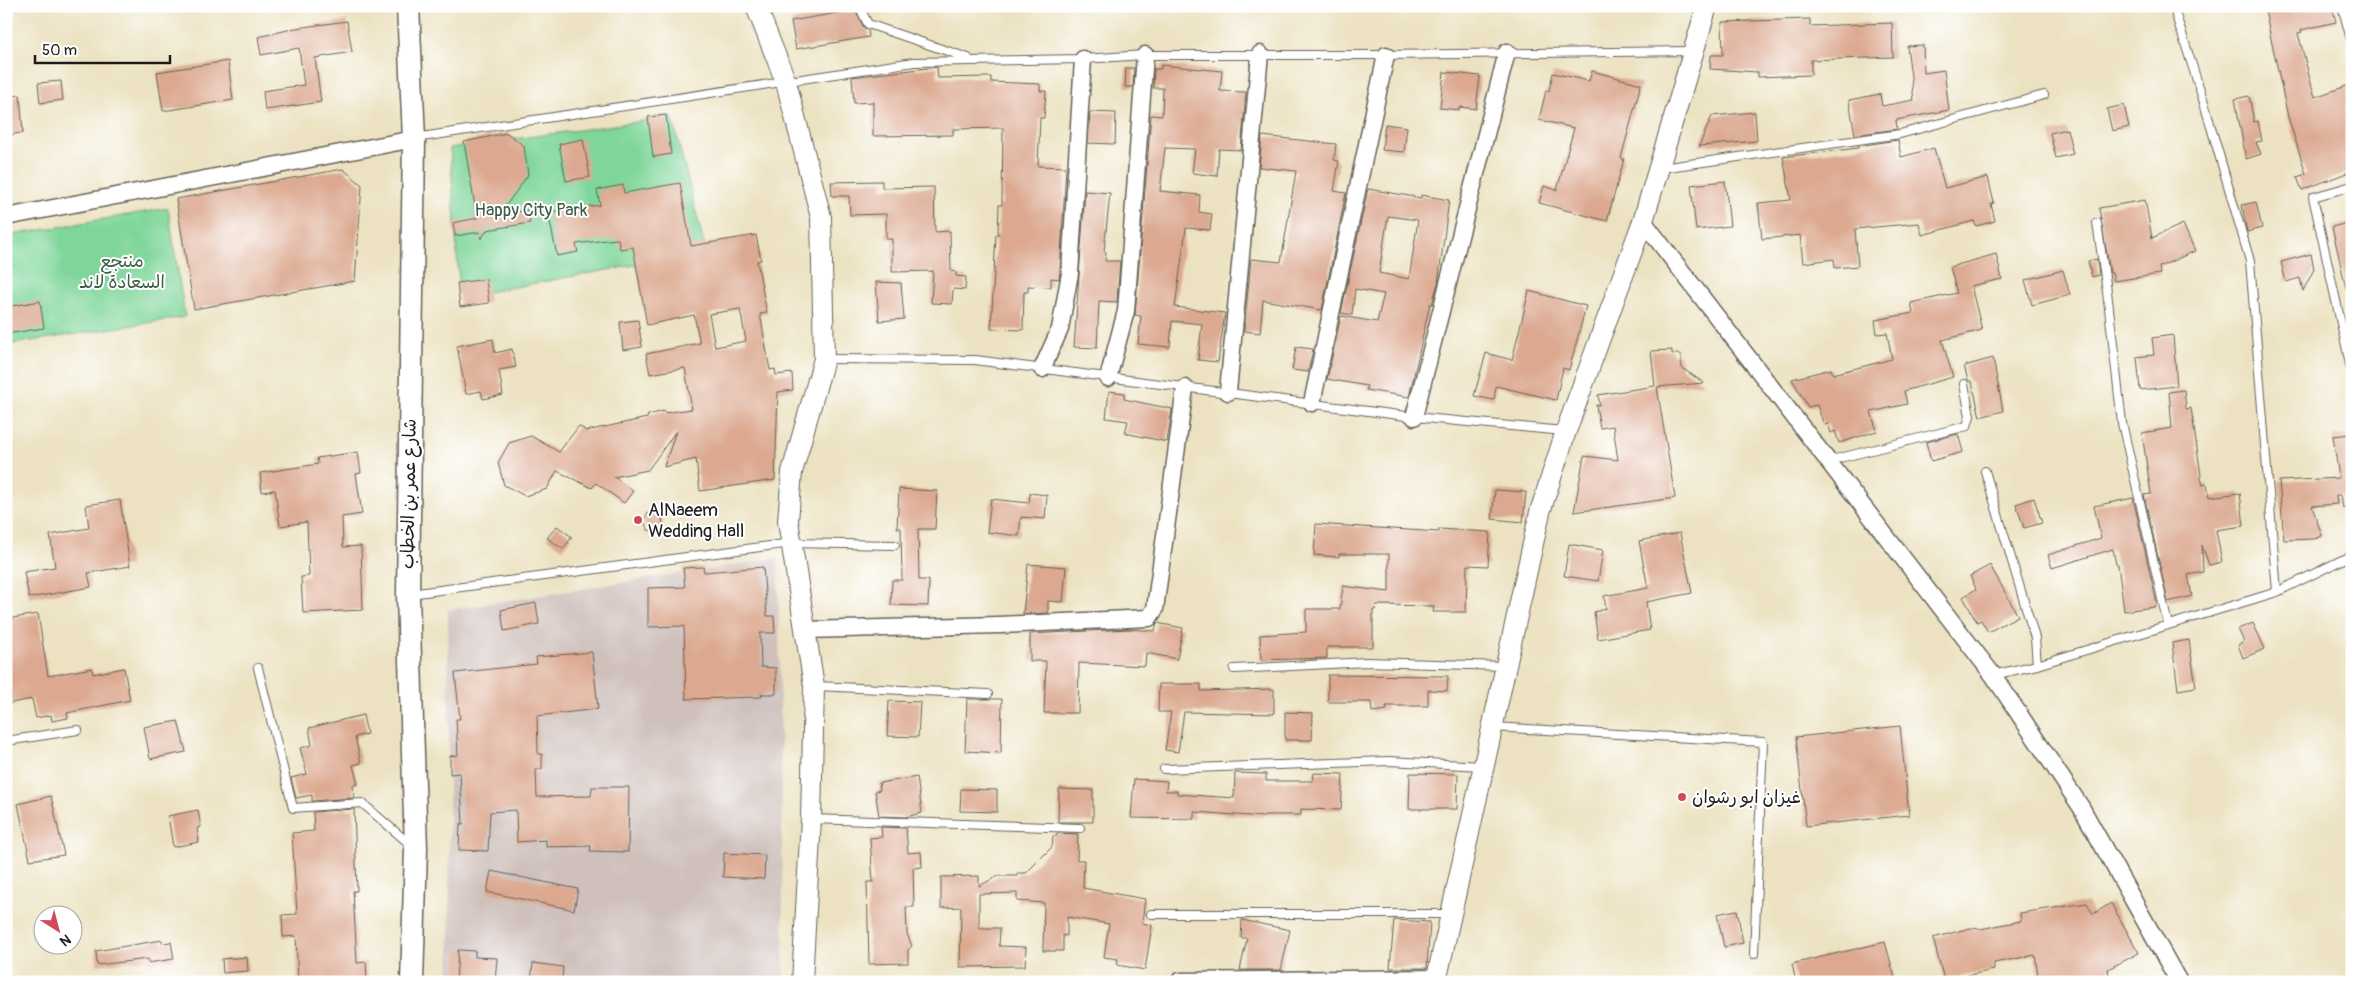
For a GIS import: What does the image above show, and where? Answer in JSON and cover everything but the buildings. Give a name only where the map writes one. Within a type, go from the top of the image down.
[{"type":"main road","name":"شارع عمر بن الخطاب","points":[[408,6],[414,139],[408,595],[416,849],[412,982]]},
{"type":"street","points":[[756,6],[786,82],[822,217],[824,358],[792,472],[788,521],[814,686],[812,819],[802,982]]},
{"type":"street","points":[[1180,981],[1436,980],[1540,512],[1566,431],[1643,221],[1706,6]]},
{"type":"street","points":[[1414,417],[1507,52]]},
{"type":"street","points":[[1228,392],[1260,54]]},
{"type":"street","points":[[1108,378],[1126,311],[1145,55]]},
{"type":"street","points":[[1312,403],[1386,55]]},
{"type":"street","points":[[1042,370],[1060,329],[1070,273],[1083,59]]},
{"type":"street","points":[[6,217],[414,139]]},
{"type":"street","points":[[1643,221],[1826,462],[1993,675],[2081,807],[2163,949],[2179,982]]},
{"type":"street","points":[[805,630],[1000,626],[1149,618],[1155,609],[1185,388]]},
{"type":"lane","points":[[859,6],[868,24],[975,61]]},
{"type":"lane","points":[[2173,6],[2202,96],[2250,261],[2276,592]]},
{"type":"lane","points":[[2342,6],[2352,43]]},
{"type":"lane","points":[[414,139],[914,62],[1083,59],[1145,55],[1386,55],[1692,50]]},
{"type":"lane","points":[[1657,168],[1900,134],[2044,95]]},
{"type":"lane","points":[[2352,186],[2313,197],[2352,373]]},
{"type":"lane","points":[[2097,222],[2122,423],[2168,625]]},
{"type":"lane","points":[[824,358],[975,360],[1414,417],[1566,431]]},
{"type":"lane","points":[[1826,462],[1967,426],[1970,416],[1964,384]]},
{"type":"lane","points":[[1984,471],[2035,638],[2037,665]]},
{"type":"lane","points":[[408,595],[791,543],[895,545]]},
{"type":"lane","points":[[1993,675],[2037,665],[2276,592],[2352,555]]},
{"type":"lane","points":[[1234,669],[1367,662],[1507,666]]},
{"type":"lane","points":[[258,668],[293,808],[362,802],[416,849]]},
{"type":"lane","points":[[814,686],[988,694]]},
{"type":"lane","points":[[1493,727],[1763,742],[1754,954]]},
{"type":"lane","points":[[6,741],[78,730]]},
{"type":"lane","points":[[1164,769],[1389,761],[1485,766]]},
{"type":"lane","points":[[812,819],[1080,828]]},
{"type":"lane","points":[[1151,914],[1451,914]]},
{"type":"shaded area","points":[[778,558],[784,982],[450,982],[448,610]]},
{"type":"green space","name":"Happy City Park","points":[[672,117],[706,252],[460,297],[450,148]]},
{"type":"green space","name":"منتجع السعادة لاند","points":[[168,208],[185,317],[6,345],[6,236]]},
{"type":"place","name":"AlNaeem Wedding Hall","points":[[638,520]]},
{"type":"place","name":"غيزان ابو رشوان","points":[[1682,797]]}]
